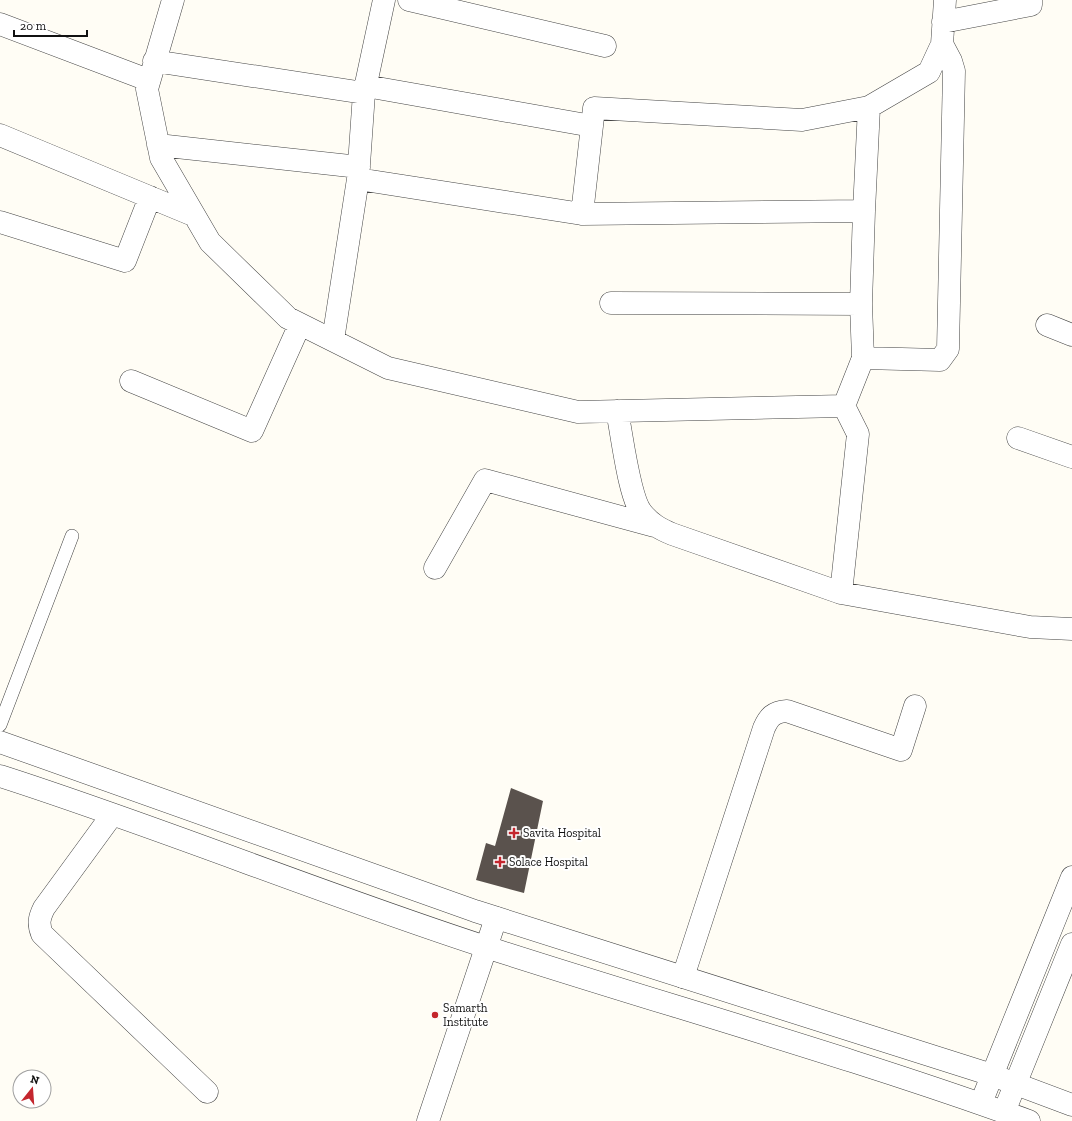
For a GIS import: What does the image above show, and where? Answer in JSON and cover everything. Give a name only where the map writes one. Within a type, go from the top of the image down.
[{"type":"street","points":[[173,0],[151,70],[147,89],[161,158],[210,242],[288,318],[388,368],[578,412],[844,406]]},
{"type":"street","points":[[333,340],[358,173],[365,89],[384,0]]},
{"type":"street","points":[[409,0],[605,46]]},
{"type":"street","points":[[582,214],[594,108],[802,120],[869,107],[929,72],[942,44],[945,0]]},
{"type":"street","points":[[943,22],[1031,5],[1032,0]]},
{"type":"street","points":[[0,24],[151,70],[365,89],[592,126]]},
{"type":"street","points":[[863,358],[940,360],[948,349],[954,71],[951,61],[942,44]]},
{"type":"street","points":[[841,592],[858,434],[844,406],[863,358],[861,304],[869,107]]},
{"type":"street","points":[[0,134],[193,215]]},
{"type":"street","points":[[158,145],[358,173],[582,214],[864,211]]},
{"type":"street","points":[[0,222],[125,261],[150,197]]},
{"type":"street","points":[[611,303],[861,304]]},
{"type":"street","points":[[131,381],[252,430],[300,324]]},
{"type":"street","points":[[1047,325],[1072,335]]},
{"type":"street","points":[[617,411],[633,495],[641,512],[654,526]]},
{"type":"street","points":[[1018,438],[1072,457]]},
{"type":"street","points":[[435,568],[485,480],[654,526],[672,534],[841,592],[1030,627],[1072,630]]},
{"type":"street","points":[[683,977],[764,728],[769,717],[777,712],[787,711],[901,750],[915,706]]},
{"type":"street","points":[[0,742],[496,918],[992,1075],[1072,1105]]},
{"type":"street","points":[[0,776],[487,947],[981,1104],[1030,1121]]},
{"type":"street","points":[[112,815],[44,908],[40,916],[39,926],[42,934],[207,1092]]},
{"type":"street","points":[[981,1104],[1072,877]]},
{"type":"street","points":[[428,1121],[496,918]]},
{"type":"street","points":[[1004,1112],[1072,944]]},
{"type":"lane","points":[[0,725],[72,536]]},
{"type":"building","points":[[511,788],[543,801],[524,893],[476,880],[486,843],[495,846]]},
{"type":"place","name":"Savita Hospital","points":[[514,833]]},
{"type":"place","name":"Solace Hospital","points":[[500,862]]},
{"type":"place","name":"Samarth Institute","points":[[435,1015]]}]
